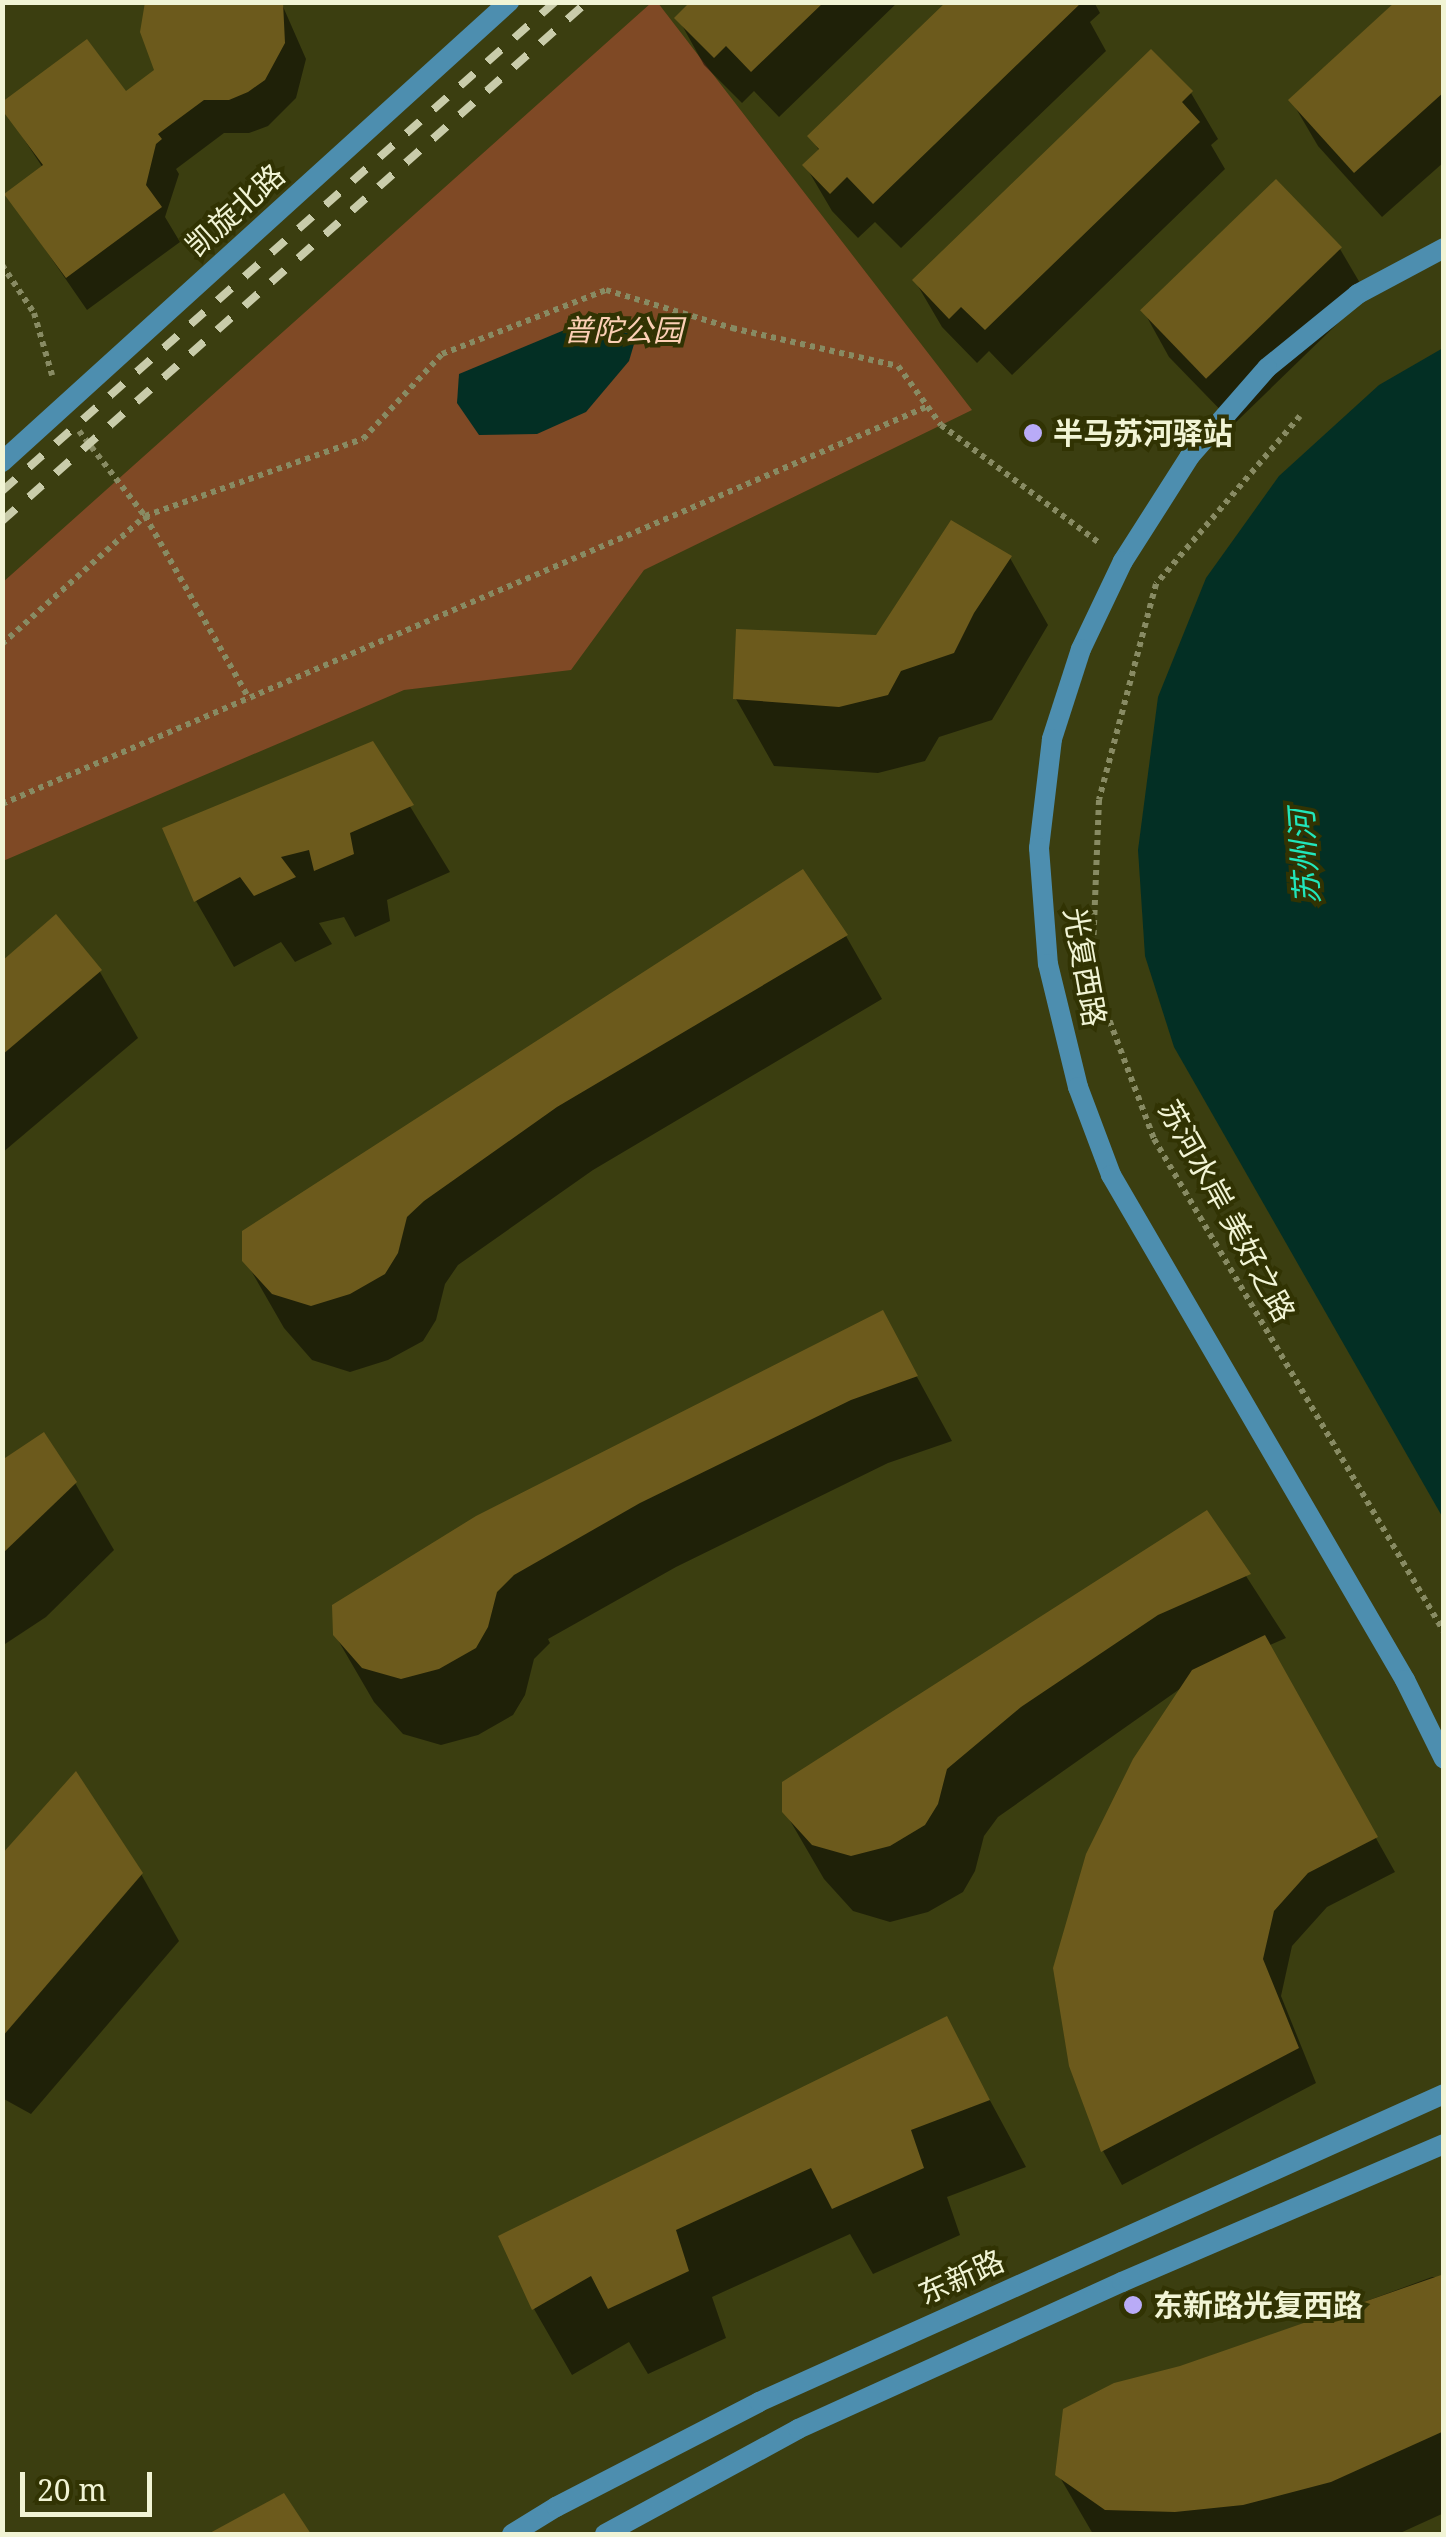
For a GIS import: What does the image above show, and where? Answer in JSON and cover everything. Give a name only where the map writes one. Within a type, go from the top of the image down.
[{"type":"street","name":"凯旋北路","points":[[2,462],[509,2]]},
{"type":"street","name":"光复西路","points":[[1444,248],[1358,294],[1268,368],[1190,456],[1124,561],[1081,649],[1052,739],[1039,848],[1048,964],[1078,1087],[1111,1175],[1405,1680],[1444,1759]]},
{"type":"street","name":"东新路","points":[[512,2534],[556,2506],[759,2402],[1444,2094]]},
{"type":"street","points":[[605,2534],[798,2429],[1122,2282],[1444,2144]]},
{"type":"path","points":[[2,265],[34,313],[62,408],[145,516],[249,698]]},
{"type":"path","points":[[2,644],[145,516],[363,439],[442,354],[606,290],[732,328],[898,366],[941,425],[1156,584]]},
{"type":"path","points":[[2,804],[929,406]]},
{"type":"path","name":"苏河水岸 美好之路","points":[[1300,416],[1156,584],[1099,800],[1092,974],[1154,1139],[1444,1632]]},
{"type":"green space","name":"普陀公园","points":[[651,3],[658,3],[972,410],[644,570],[571,670],[404,690],[3,861],[2,583]]},
{"type":"water","points":[[574,326],[637,334],[629,361],[586,412],[537,434],[479,435],[457,403],[459,374]]},
{"type":"water","name":"苏州河","points":[[1443,348],[1443,1518],[1174,1047],[1145,956],[1138,850],[1158,697],[1206,578],[1279,476],[1379,385]]},
{"type":"building","points":[[145,2],[283,2],[285,43],[265,80],[229,100],[204,100],[158,134],[162,139],[156,144],[146,185],[162,207],[66,278],[4,194],[43,165],[2,110],[2,102],[87,39],[126,91],[154,70],[140,32]]},
{"type":"building","points":[[690,2],[824,2],[751,72],[726,46],[714,58],[674,18]]},
{"type":"building","points":[[946,2],[1082,2],[873,204],[847,177],[830,194],[802,165],[819,149],[807,136]]},
{"type":"building","points":[[1395,2],[1444,2],[1444,92],[1354,173],[1288,100]]},
{"type":"building","points":[[1151,49],[1193,91],[1182,102],[1200,122],[985,330],[961,307],[949,319],[912,280]]},
{"type":"building","points":[[1276,179],[1342,247],[1206,379],[1140,310]]},
{"type":"building","points":[[951,520],[1012,556],[974,613],[954,653],[901,671],[888,695],[839,707],[733,699],[736,629],[876,635]]},
{"type":"building","points":[[373,741],[414,805],[350,833],[354,854],[314,871],[309,850],[281,857],[296,877],[254,896],[240,877],[194,902],[162,828]]},
{"type":"building","points":[[803,869],[848,935],[557,1107],[424,1201],[407,1217],[398,1253],[385,1274],[350,1294],[311,1306],[272,1294],[242,1261],[242,1231]]},
{"type":"building","points":[[56,914],[102,970],[2,1055],[2,961]]},
{"type":"building","points":[[883,1310],[918,1376],[851,1400],[640,1503],[514,1575],[497,1592],[488,1627],[476,1648],[439,1669],[401,1679],[362,1668],[333,1635],[332,1605],[476,1516]]},
{"type":"building","points":[[44,1432],[77,1482],[2,1554],[2,1460]]},
{"type":"building","points":[[1207,1510],[1251,1574],[1158,1615],[1021,1707],[947,1769],[938,1804],[925,1825],[890,1846],[851,1856],[812,1845],[782,1812],[782,1782]]},
{"type":"building","points":[[1265,1635],[1378,1837],[1308,1873],[1274,1911],[1263,1959],[1299,2048],[1101,2152],[1069,2066],[1053,1968],[1086,1854],[1133,1759],[1192,1670]]},
{"type":"building","points":[[76,1771],[143,1873],[2,2037],[2,1854]]},
{"type":"building","points":[[947,2016],[990,2100],[911,2130],[924,2168],[832,2209],[811,2168],[676,2230],[689,2271],[608,2309],[591,2276],[532,2310],[498,2236]]},
{"type":"building","points":[[1444,2274],[1444,2431],[1331,2482],[1243,2505],[1175,2512],[1105,2510],[1055,2475],[1063,2409],[1114,2383],[1180,2366]]},
{"type":"building","points":[[284,2493],[311,2534],[208,2534]]},
{"type":"railway","points":[[2,491],[555,2]]},
{"type":"railway","points":[[2,521],[587,2]]},
{"type":"place","name":"半马苏河驿站","points":[[1033,433]]},
{"type":"place","name":"东新路光复西路","points":[[1133,2305]]}]
